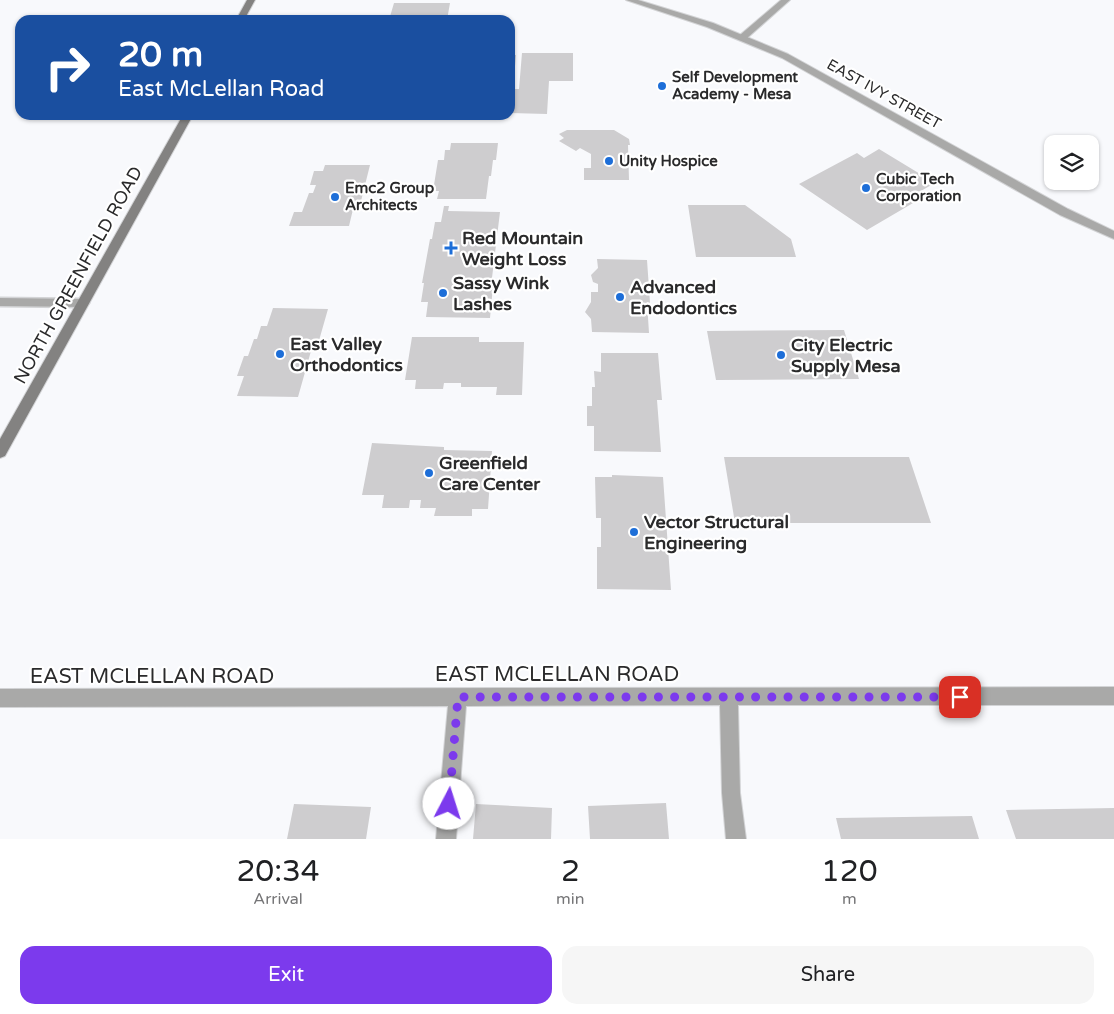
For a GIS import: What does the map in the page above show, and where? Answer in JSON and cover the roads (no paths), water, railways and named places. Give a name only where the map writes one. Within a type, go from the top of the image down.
[{"type":"main road","points":[[243,15],[251,0]]},
{"type":"main road","name":"NORTH GREENFIELD ROAD","points":[[0,452],[185,120]]},
{"type":"street","name":"EAST IVY STREET","points":[[630,0],[677,13],[743,37],[785,56],[1064,212],[1114,235]]},
{"type":"street","points":[[743,37],[786,0]]},
{"type":"street","name":"EAST MCLELLAN ROAD","points":[[0,698],[1114,696]]},
{"type":"street","points":[[446,839],[458,697]]},
{"type":"street","points":[[729,697],[731,793],[736,839]]},
{"type":"lane","points":[[0,302],[83,303]]},
{"type":"place","name":"Self Development Academy - Mesa","points":[[662,86]]},
{"type":"place","name":"Unity Hospice","points":[[609,161]]},
{"type":"place","name":"Cubic Tech Corporation","points":[[866,188]]},
{"type":"place","name":"Emc2 Group Architects","points":[[335,197]]},
{"type":"place","name":"Red Mountain Weight Loss","points":[[451,248]]},
{"type":"place","name":"Sassy Wink Lashes","points":[[443,293]]},
{"type":"place","name":"Advanced Endodontics","points":[[620,297]]},
{"type":"place","name":"East Valley Orthodontics","points":[[280,354]]},
{"type":"place","name":"City Electric Supply Mesa","points":[[781,355]]},
{"type":"place","name":"Greenfield Care Center","points":[[429,473]]},
{"type":"place","name":"Vector Structural Engineering","points":[[634,532]]}]
